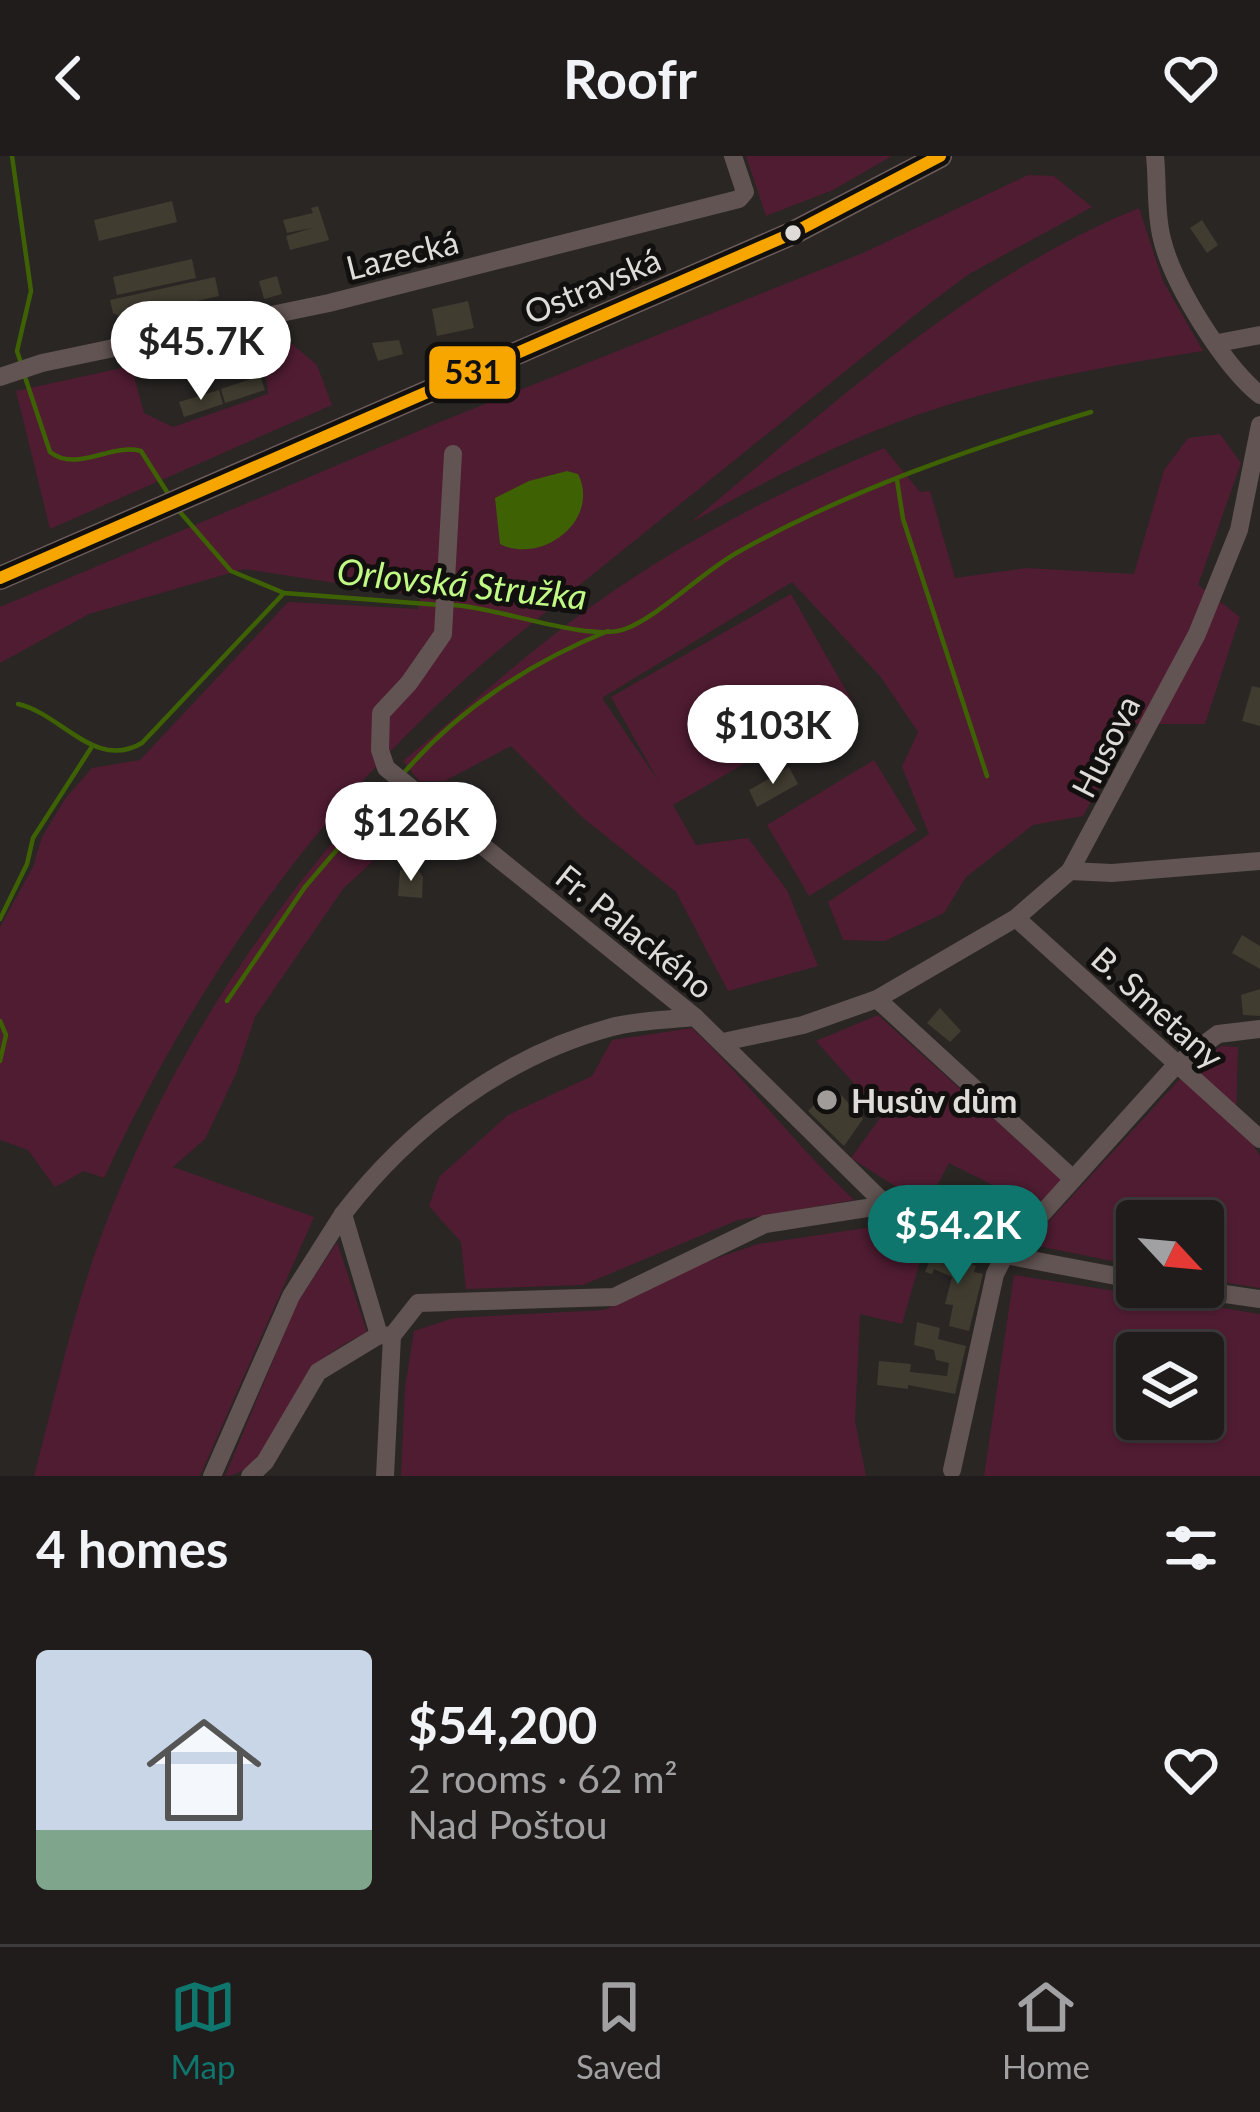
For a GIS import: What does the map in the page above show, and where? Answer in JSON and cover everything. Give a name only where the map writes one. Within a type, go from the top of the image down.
[{"type":"main road","name":"Ostravská","points":[[0,578],[793,233],[940,156]]},
{"type":"street","name":"Lazecká","points":[[0,376],[329,303],[739,199],[745,192],[733,156]]},
{"type":"street","points":[[1155,156],[1163,244],[1218,343],[1244,382],[1260,395]]},
{"type":"street","points":[[1218,343],[1260,335]]},
{"type":"street","name":"Husova","points":[[723,1042],[803,1025],[877,1000],[1016,918],[1070,871],[1197,634],[1239,530],[1260,425]]},
{"type":"street","name":"Fr. Palackého","points":[[452,454],[442,634],[409,683],[381,713],[380,751],[386,768],[695,1017],[886,1205],[1005,1256],[1116,1276]]},
{"type":"street","points":[[1070,871],[1112,873],[1260,861]]},
{"type":"street","name":"B. Smetany","points":[[1016,918],[1260,1139]]},
{"type":"street","points":[[877,1000],[1073,1179]]},
{"type":"street","points":[[212,1476],[291,1296],[379,1167],[439,1113],[514,1067],[613,1027],[695,1017]]},
{"type":"street","points":[[952,1470],[995,1274],[1005,1256],[1176,1065],[1218,1034],[1260,1030]]},
{"type":"street","points":[[250,1476],[265,1462],[318,1372],[386,1336],[418,1303],[614,1297],[765,1224],[886,1205]]},
{"type":"street","points":[[343,1214],[386,1336],[385,1476]]},
{"type":"street","points":[[1224,1294],[1260,1299]]},
{"type":"shaded area","points":[[746,156],[892,156],[833,190],[766,216]]},
{"type":"shaded area","points":[[1028,175],[1054,176],[1092,207],[969,274],[925,307],[495,653],[375,768],[321,830],[224,961],[141,1103],[104,1178],[84,1171],[55,1187],[28,1150],[0,1140],[0,927],[65,799],[92,768],[140,760],[288,602],[418,609],[421,596],[244,569],[89,614],[0,663],[0,607],[435,424],[863,253]]},
{"type":"shaded area","points":[[1139,208],[1163,281],[1203,351],[1053,378],[942,407],[823,454],[690,523],[849,391],[959,308],[1016,270]]},
{"type":"shaded area","points":[[292,344],[317,365],[332,405],[50,529],[16,391],[131,366],[144,413],[173,427],[268,394],[263,348]]},
{"type":"shaded area","points":[[1220,434],[1241,463],[1198,585],[1240,617],[1205,724],[1134,724],[1083,816],[1033,825],[966,877],[944,913],[885,941],[843,940],[828,902],[929,834],[902,767],[918,732],[880,676],[792,582],[602,698],[659,782],[611,697],[791,594],[852,701],[673,805],[696,845],[748,838],[787,890],[818,966],[728,991],[676,892],[583,818],[511,746],[445,781],[419,781],[403,761],[544,642],[640,573],[759,505],[884,448],[920,492],[930,491],[955,578],[1026,568],[1134,574],[1164,470],[1188,438]]},
{"type":"shaded area","points":[[567,471],[578,474],[583,491],[575,522],[549,543],[533,548],[500,544],[495,498],[529,481]]},
{"type":"shaded area","points":[[874,760],[917,830],[809,896],[767,825]]},
{"type":"shaded area","points":[[383,785],[395,798],[369,831],[373,861],[343,889],[255,1017],[236,1074],[205,1139],[173,1167],[314,1217],[200,1476],[34,1476],[90,1268],[153,1115],[256,942]]},
{"type":"shaded area","points":[[878,1015],[1062,1180],[1006,1241],[984,1233],[999,1188],[949,1163],[926,1206],[851,1158],[882,1115],[816,1041]]},
{"type":"shaded area","points":[[692,1028],[854,1200],[738,1220],[583,1285],[466,1289],[461,1242],[429,1206],[439,1177],[508,1115],[592,1076],[612,1040]]},
{"type":"shaded area","points":[[1221,1046],[1238,1047],[1236,1119],[1260,1156],[1260,1288],[1224,1282],[1224,1200],[1116,1200],[1116,1262],[1028,1244],[1191,1067]]},
{"type":"shaded area","points":[[879,1226],[926,1240],[902,1324],[860,1314],[855,1421],[866,1476],[401,1476],[405,1388],[414,1331],[454,1318],[604,1310],[697,1265],[758,1244]]},
{"type":"shaded area","points":[[337,1242],[367,1332],[318,1364],[263,1450],[239,1473],[225,1476],[297,1303]]},
{"type":"shaded area","points":[[1014,1275],[1116,1291],[1116,1308],[1222,1308],[1260,1314],[1260,1476],[984,1476]]},
{"type":"building","points":[[172,201],[177,222],[99,241],[94,220]]},
{"type":"building","points":[[318,206],[329,240],[290,250],[286,236],[312,228],[287,233],[283,220],[313,213],[311,208]]},
{"type":"building","points":[[1202,220],[1218,245],[1207,253],[1190,228]]},
{"type":"building","points":[[192,259],[196,278],[117,295],[113,277]]},
{"type":"building","points":[[277,276],[282,294],[264,299],[259,281]]},
{"type":"building","points":[[215,277],[219,296],[122,318],[113,313],[110,300]]},
{"type":"building","points":[[468,301],[474,328],[437,336],[432,309]]},
{"type":"building","points":[[399,340],[403,354],[378,361],[372,343]]},
{"type":"building","points":[[260,376],[265,390],[225,403],[221,389]]},
{"type":"building","points":[[219,390],[223,404],[184,417],[179,402]]},
{"type":"building","points":[[1252,686],[1260,688],[1260,726],[1242,721]]},
{"type":"building","points":[[789,767],[798,784],[757,807],[749,790]]},
{"type":"building","points":[[400,870],[419,871],[422,898],[398,896]]},
{"type":"building","points":[[1242,935],[1260,946],[1260,969],[1232,953]]},
{"type":"building","points":[[1260,989],[1260,1016],[1243,1015],[1241,995]]},
{"type":"building","points":[[940,1008],[961,1031],[950,1042],[927,1023]]},
{"type":"building","points":[[833,1086],[863,1119],[844,1146],[808,1111]]},
{"type":"building","points":[[959,1190],[981,1200],[970,1222],[951,1214]]},
{"type":"building","points":[[935,1248],[976,1266],[974,1272],[983,1274],[969,1331],[949,1326],[953,1305],[945,1304],[952,1277],[934,1269],[932,1274],[925,1272]]},
{"type":"building","points":[[917,1322],[940,1328],[938,1339],[966,1346],[955,1394],[877,1385],[879,1361],[911,1364],[910,1372],[947,1376],[949,1363],[936,1360],[934,1350],[914,1345]]},
{"type":"waterway","points":[[12,156],[31,291],[17,351],[21,363]]},
{"type":"waterway","points":[[24,374],[50,452],[71,460],[141,451],[167,492]]},
{"type":"waterway","name":"Orlovská Stružka","points":[[452,605],[565,628],[625,629],[653,614],[726,559],[824,509],[956,456],[1091,412]]},
{"type":"waterway","points":[[897,480],[903,519],[987,776]]},
{"type":"waterway","points":[[180,512],[231,571],[284,593]]},
{"type":"waterway","name":"Orlovská Stružka","points":[[18,704],[94,746],[125,750],[142,743],[284,593],[440,605]]},
{"type":"waterway","points":[[403,774],[447,729],[497,690],[551,657],[608,631]]},
{"type":"waterway","points":[[0,919],[27,864],[33,838],[91,748]]},
{"type":"waterway","points":[[227,1001],[305,887],[395,782]]},
{"type":"waterway","points":[[0,1021],[6,1035],[0,1061]]},
{"type":"transit line","name":"531","points":[[0,578],[793,233],[940,156]]},
{"type":"place","name":"Husův dům","points":[[827,1100]]}]
